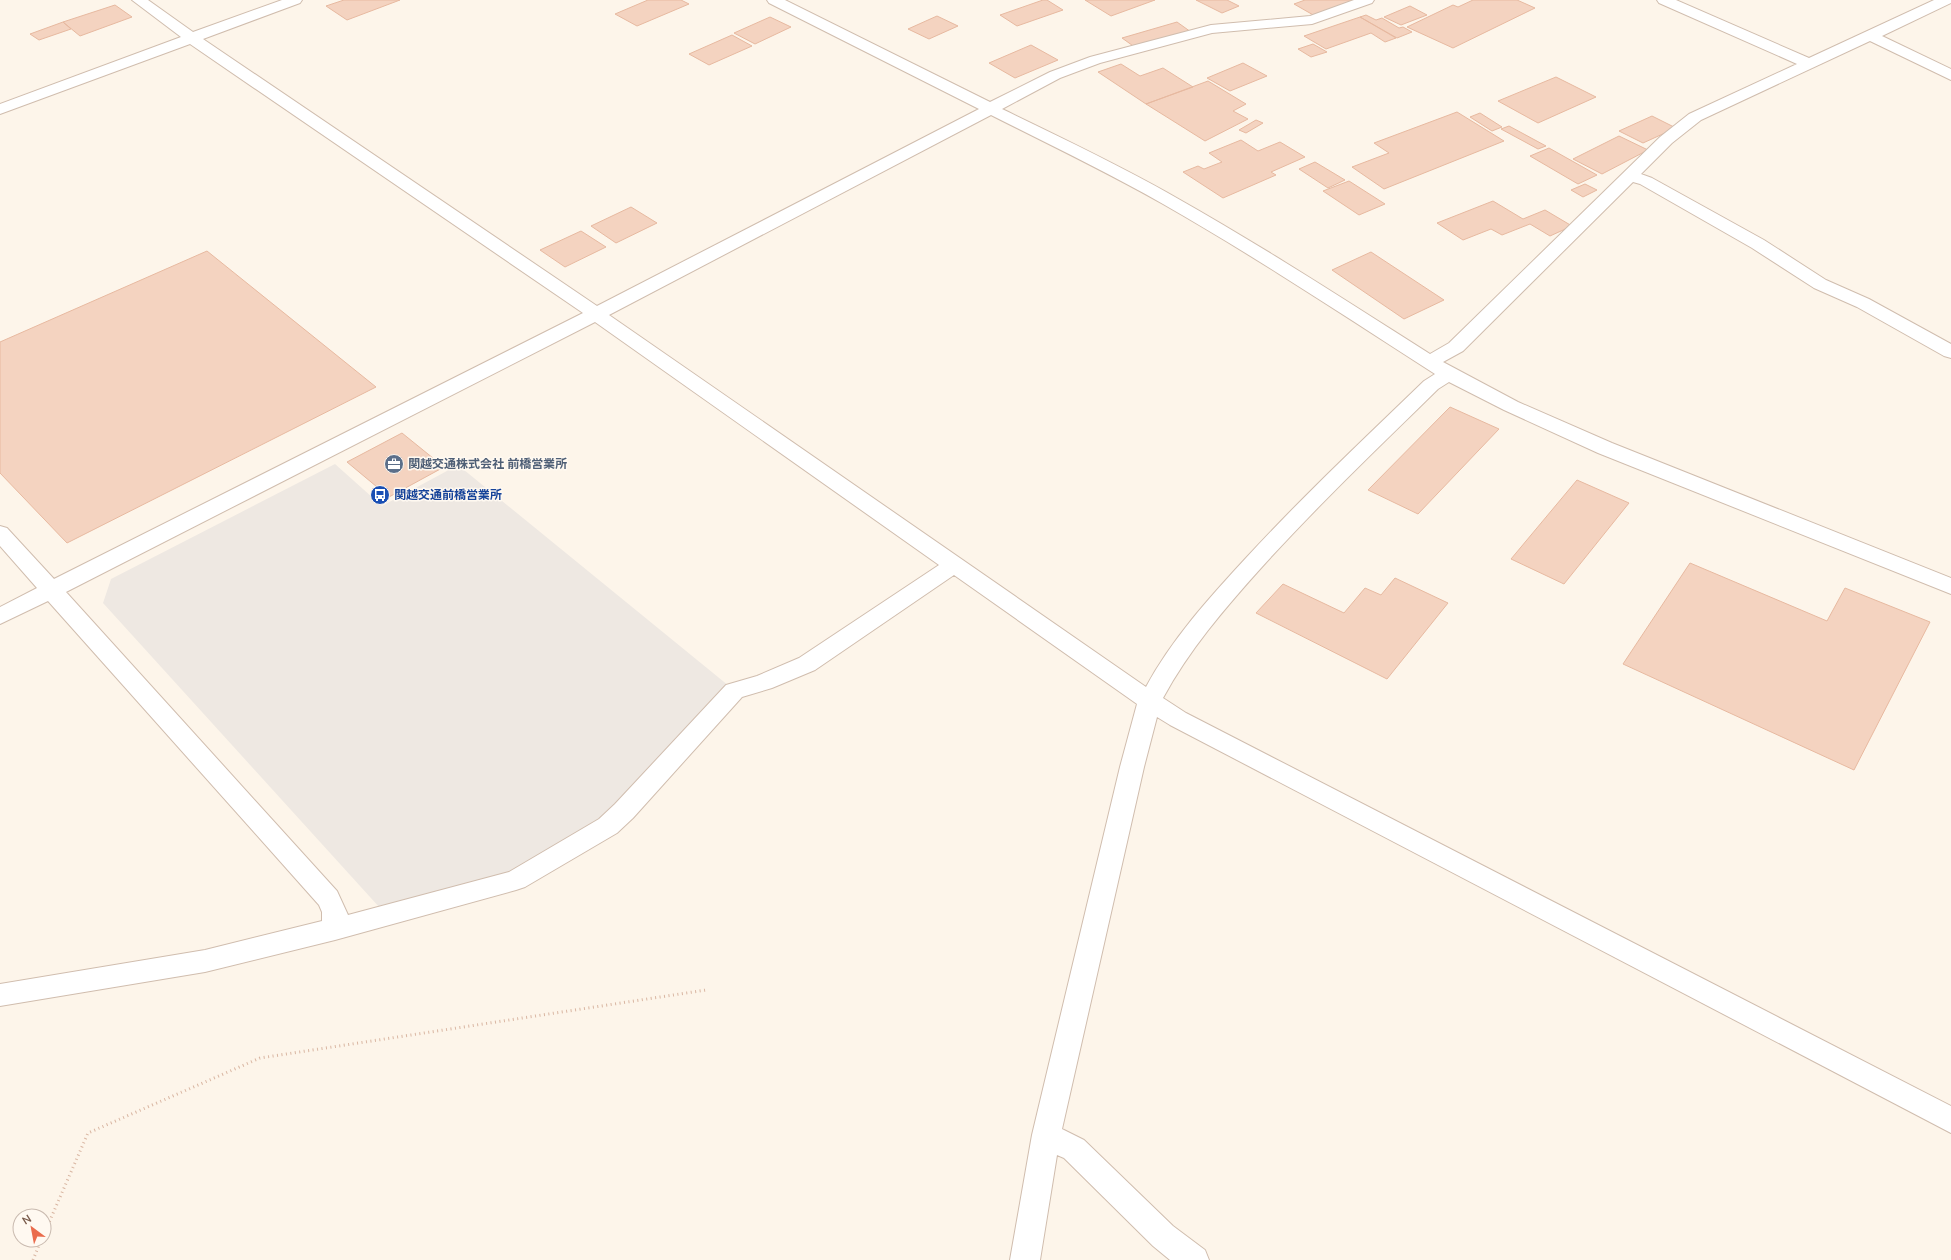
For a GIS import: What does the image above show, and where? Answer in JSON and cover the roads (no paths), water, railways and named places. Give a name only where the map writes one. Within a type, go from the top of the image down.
[{"type":"street","points":[[139,0],[192,38],[596,314],[1114,678],[1178,719],[1951,1120]]},
{"type":"street","points":[[0,109],[295,0]]},
{"type":"street","points":[[774,0],[1109,168],[1218,228],[1428,362],[1448,374],[1511,406],[1605,448],[1951,586]]},
{"type":"street","points":[[0,616],[596,314],[1055,75],[1095,60],[1211,29],[1312,20],[1367,0]]},
{"type":"street","points":[[1664,0],[1808,63]]},
{"type":"street","points":[[1428,362],[1456,347],[1666,140],[1696,117],[1808,63],[1946,0]]},
{"type":"street","points":[[1869,35],[1951,75]]},
{"type":"street","points":[[1630,176],[1646,181],[1758,244],[1820,284],[1863,303],[1951,352]]},
{"type":"street","points":[[1025,1260],[1046,1136],[1132,767],[1150,700],[1167,669],[1186,642],[1228,591],[1300,512],[1431,385],[1448,374]]},
{"type":"street","points":[[0,534],[328,898],[335,912],[335,929]]},
{"type":"street","points":[[0,995],[205,961],[335,929],[516,880],[608,826],[624,812],[734,691],[764,682],[807,664],[954,565]]},
{"type":"street","points":[[1046,1136],[1074,1149],[1163,1236],[1194,1260]]},
{"type":"place","name":"関越交通株式会社 前橋営業所","points":[[394,464]]},
{"type":"place","name":"関越交通前橋営業所","points":[[380,495]]}]
